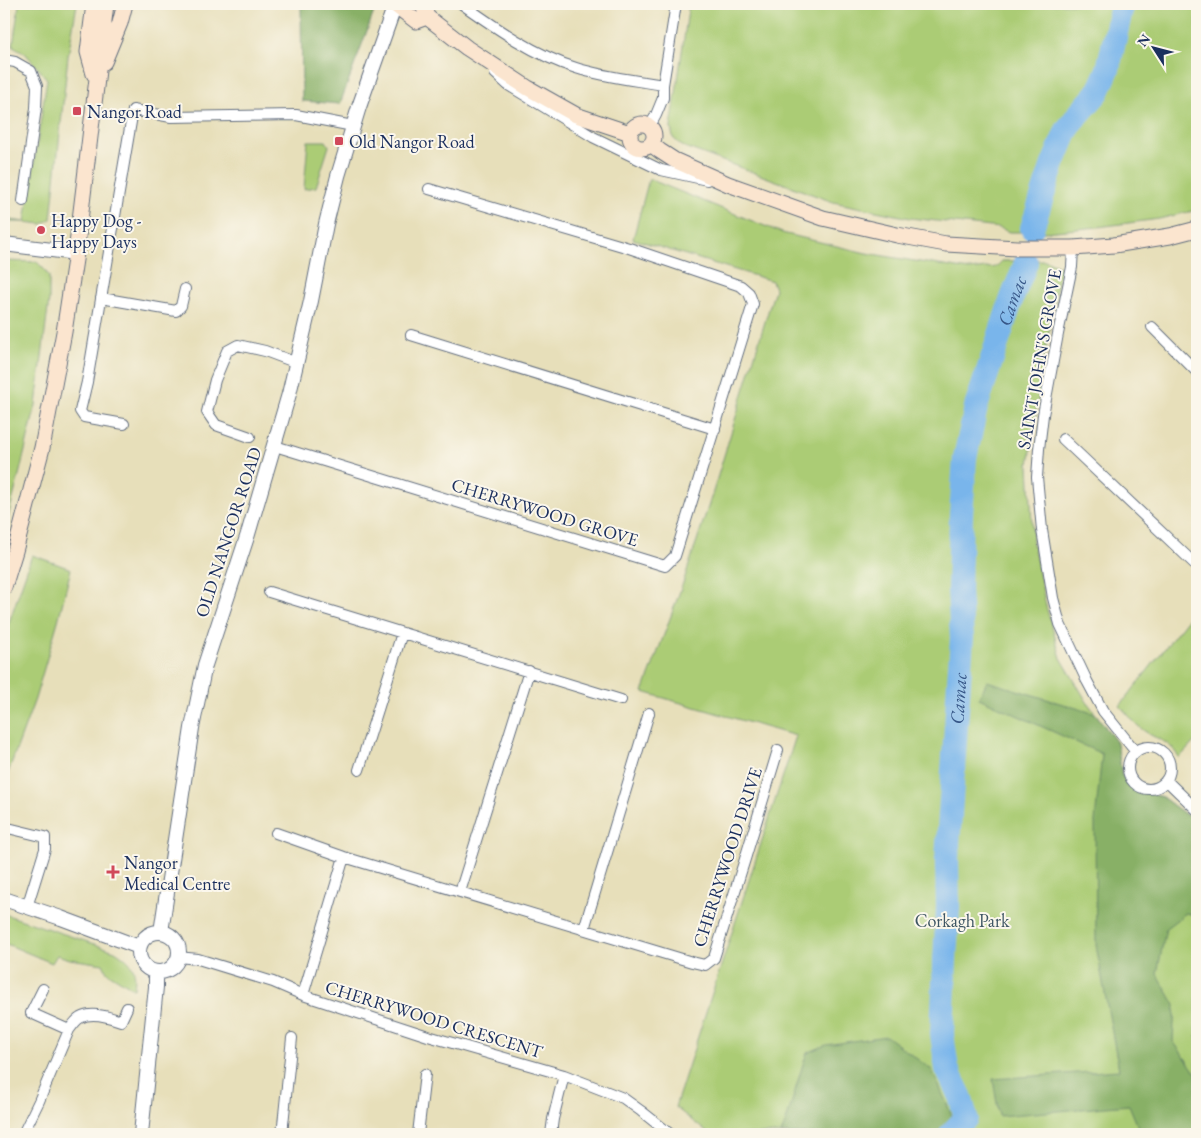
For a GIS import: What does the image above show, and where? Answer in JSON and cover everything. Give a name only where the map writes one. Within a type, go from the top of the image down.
[{"type":"main road","points":[[94,4],[88,52],[96,82]]},
{"type":"main road","points":[[4,587],[42,448],[64,332],[76,252],[106,4]]},
{"type":"main road","points":[[96,82],[120,23],[125,4]]},
{"type":"main road","points":[[394,4],[416,21],[424,11],[467,48],[528,88],[576,115],[630,133]]},
{"type":"main road","points":[[644,123],[650,126],[655,136],[651,144],[645,148],[637,148],[631,142],[630,133],[638,124],[644,123]]},
{"type":"main road","points":[[651,144],[674,160],[728,184],[823,218],[946,244],[1074,248],[1114,245],[1170,236],[1197,229]]},
{"type":"street","name":"OLD NANGOR ROAD","points":[[161,932],[192,728],[205,665],[275,446],[297,364],[338,176],[394,4]]},
{"type":"street","points":[[462,4],[499,30],[545,56],[574,68],[609,77],[663,85]]},
{"type":"street","points":[[650,126],[663,98],[663,85],[676,4]]},
{"type":"street","points":[[467,48],[508,85],[593,137],[661,170],[728,184]]},
{"type":"street","points":[[4,60],[15,62],[31,70],[37,86],[36,108],[23,201]]},
{"type":"street","points":[[124,424],[84,417],[80,411],[87,382],[133,110],[171,117],[296,115],[353,126]]},
{"type":"street","name":"CHERRYWOOD GROVE","points":[[275,446],[665,566],[675,556],[752,304],[750,293],[741,286],[629,248],[428,190]]},
{"type":"street","points":[[4,244],[76,252]]},
{"type":"street","name":"SAINT JOHN'S GROVE","points":[[1074,248],[1072,267],[1043,415],[1039,449],[1037,477],[1042,530],[1053,598],[1060,624],[1103,711],[1136,752]]},
{"type":"street","points":[[101,298],[176,311],[181,306],[185,289]]},
{"type":"street","points":[[1152,327],[1197,372]]},
{"type":"street","points":[[410,335],[715,429]]},
{"type":"street","points":[[250,438],[216,425],[207,412],[215,380],[227,351],[238,345],[265,351],[297,364]]},
{"type":"street","points":[[1063,439],[1197,566]]},
{"type":"street","points":[[269,592],[621,700]]},
{"type":"street","points":[[358,770],[402,633]]},
{"type":"street","points":[[460,892],[529,671]]},
{"type":"street","points":[[584,929],[649,713]]},
{"type":"street","points":[[1155,748],[1165,756],[1170,768],[1169,774],[1166,780],[1158,787],[1145,789],[1133,782],[1128,770],[1129,763],[1136,752],[1142,749],[1155,748]]},
{"type":"street","name":"CHERRYWOOD DRIVE","points":[[276,833],[344,857],[705,965],[714,958],[746,860],[778,750]]},
{"type":"street","points":[[1166,780],[1197,810]]},
{"type":"street","points":[[4,827],[45,837],[45,849],[27,907]]},
{"type":"street","points":[[303,995],[344,857]]},
{"type":"street","points":[[4,899],[139,947]]},
{"type":"street","points":[[161,932],[170,935],[174,940],[178,957],[171,967],[156,972],[143,964],[140,959],[139,947],[146,936],[161,932]]},
{"type":"street","name":"CHERRYWOOD CRESCENT","points":[[178,957],[198,959],[273,982],[303,995],[428,1036],[564,1075],[623,1098],[670,1134]]},
{"type":"street","points":[[142,1134],[156,972]]},
{"type":"street","points":[[43,989],[31,1013],[69,1030]]},
{"type":"street","points":[[24,1134],[69,1030],[80,1017],[94,1014],[121,1021],[127,1008]]},
{"type":"street","points":[[282,1134],[292,1038]]},
{"type":"street","points":[[418,1134],[425,1074]]},
{"type":"street","points":[[551,1134],[552,1119],[564,1075]]},
{"type":"green space","points":[[19,4],[77,4],[68,56],[51,219],[42,224],[25,222],[47,79],[25,53],[13,46]]},
{"type":"green space","points":[[301,4],[368,4],[375,9],[340,104],[302,101]]},
{"type":"green space","points":[[689,4],[1197,4],[1197,210],[1159,219],[1098,227],[1045,232],[1009,232],[1000,228],[910,218],[833,202],[682,146],[673,138],[671,127]]},
{"type":"green space","points":[[308,141],[326,141],[329,146],[316,187],[304,189]]},
{"type":"green space","name":"Corkagh Park","points":[[649,179],[782,233],[866,253],[969,270],[996,267],[1002,261],[1045,260],[1060,266],[1043,364],[1029,465],[1033,544],[1046,606],[1061,658],[1087,702],[1117,743],[1122,776],[1147,793],[1162,797],[1197,823],[1197,1134],[709,1134],[675,1107],[796,736],[643,692],[683,583],[712,495],[775,289],[772,281],[633,239]]},
{"type":"green space","points":[[4,219],[25,222],[4,222]]},
{"type":"green space","points":[[4,261],[37,262],[49,276],[49,300],[36,405],[4,533]]},
{"type":"green space","points":[[32,555],[71,569],[35,699],[6,778],[4,777],[4,637]]},
{"type":"green space","points":[[1197,607],[1197,739],[1179,758],[1168,744],[1139,727],[1120,706]]},
{"type":"green space","points":[[987,681],[1096,714],[1117,743],[1122,776],[1147,793],[1162,797],[1197,823],[1197,916],[1186,913],[1166,928],[1157,974],[1175,1005],[1173,1041],[1197,1073],[1197,1134],[1141,1134],[1129,1105],[999,1116],[993,1079],[1119,1070],[1096,945],[1095,821],[1102,754],[979,698]]},
{"type":"green space","points":[[4,914],[115,951],[132,966],[135,976],[134,989],[107,972],[103,964],[57,955],[52,963],[4,943]]},
{"type":"green space","points":[[886,1036],[932,1070],[952,1116],[954,1134],[781,1134],[807,1053],[826,1045]]},
{"type":"waterway","name":"Camac","points":[[1032,228],[1053,164],[1067,130],[1098,92],[1108,69],[1124,4]]},
{"type":"waterway","name":"Camac","points":[[951,1134],[966,1118],[960,1096],[947,1069],[942,1034],[948,907],[947,859],[962,638],[959,590],[965,458],[976,407],[1012,298],[1026,263]]},
{"type":"place","name":"Nangor Road","points":[[77,111]]},
{"type":"place","name":"Old Nangor Road","points":[[339,141]]},
{"type":"place","name":"Happy Dog - Happy Days","points":[[41,230]]},
{"type":"place","name":"Nangor Medical Centre","points":[[113,872]]}]
